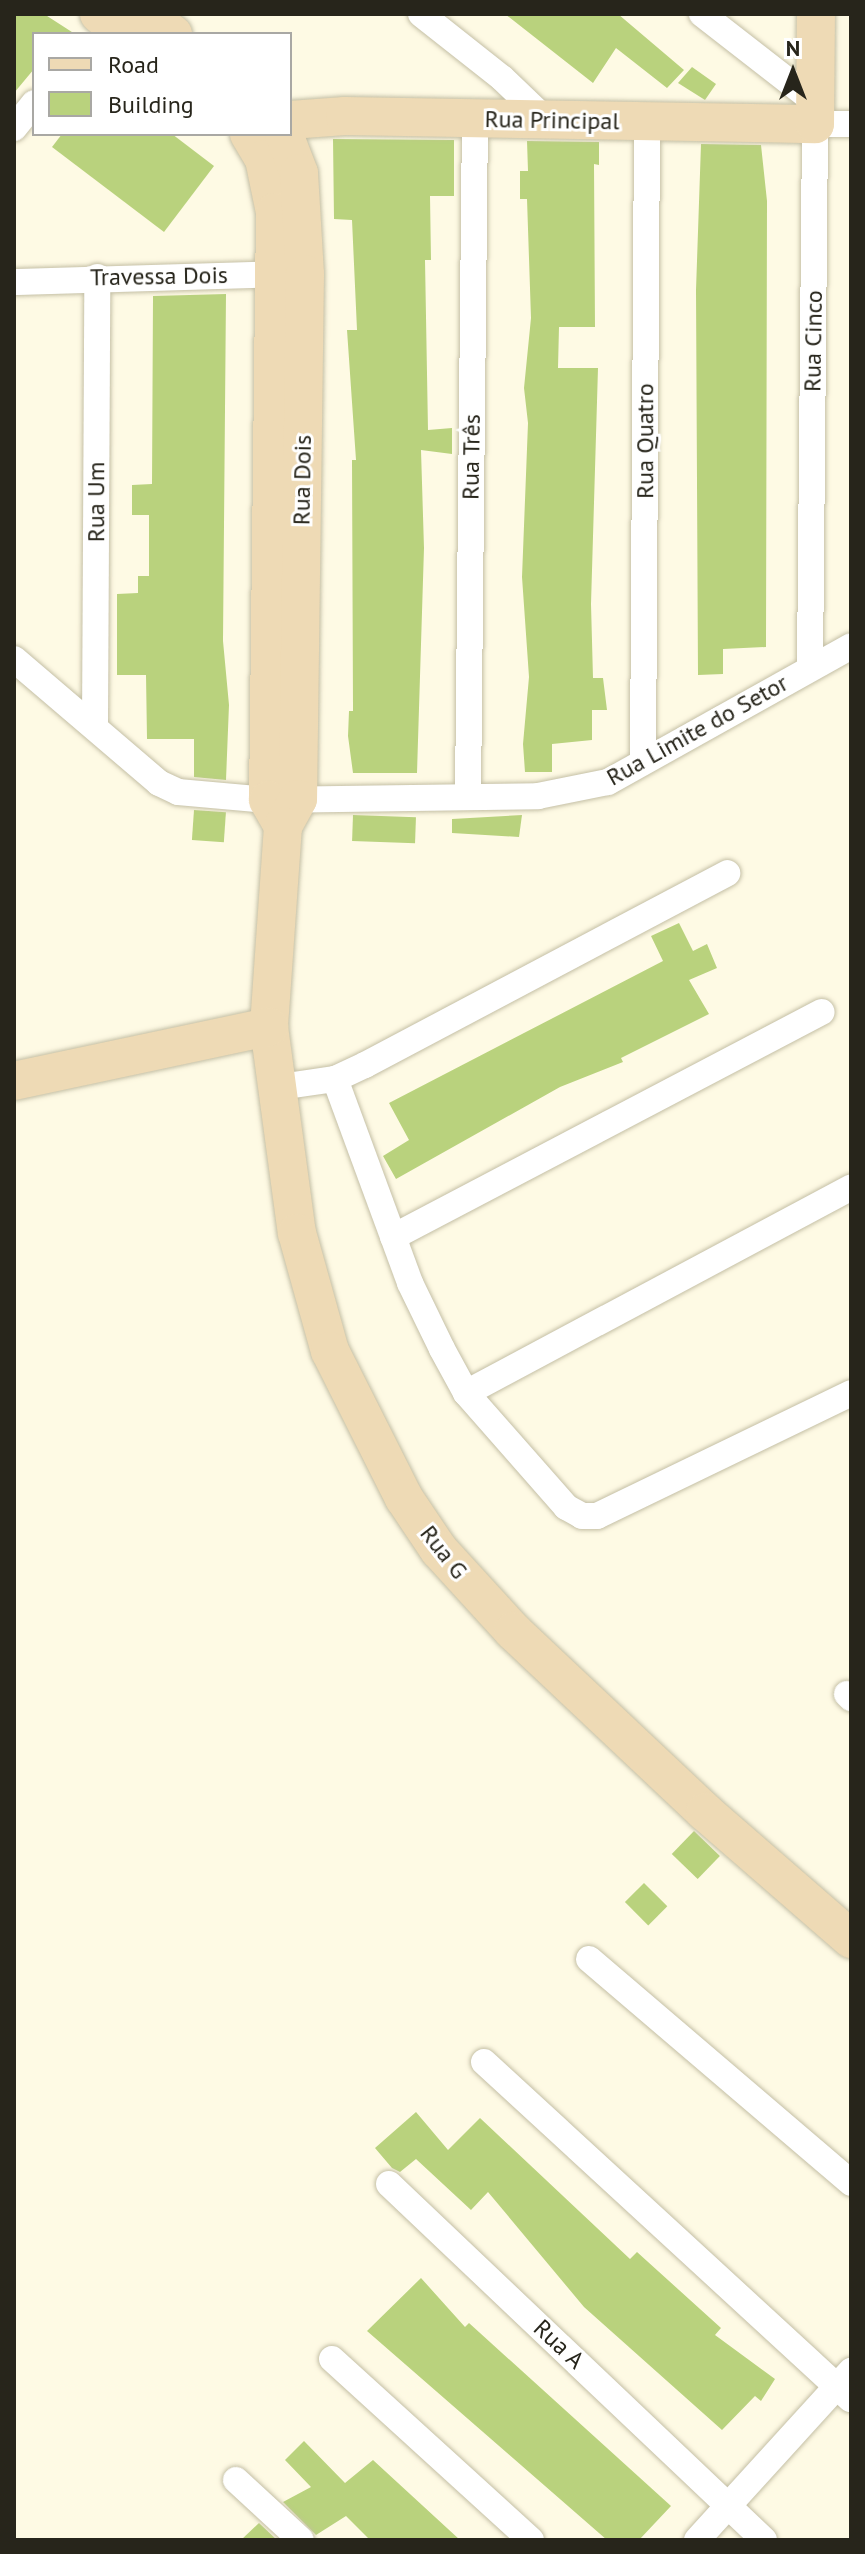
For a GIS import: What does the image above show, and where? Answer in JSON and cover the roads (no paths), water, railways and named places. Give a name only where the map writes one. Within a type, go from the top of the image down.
[{"type":"street","points":[[146,14],[170,32]]},
{"type":"street","points":[[421,14],[502,78],[546,120]]},
{"type":"street","points":[[702,14],[827,117]]},
{"type":"street","name":"Rua Cinco","points":[[810,668],[827,117],[816,14]]},
{"type":"street","points":[[14,128],[32,106]]},
{"type":"street","name":"Rua Principal","points":[[292,120],[345,116],[647,121],[827,117]]},
{"type":"street","name":"Rua Três","points":[[468,796],[475,119]]},
{"type":"street","name":"Rua Quatro","points":[[643,761],[647,121]]},
{"type":"street","points":[[261,136],[290,274]]},
{"type":"street","name":"Travessa Dois","points":[[14,282],[97,277],[290,274]]},
{"type":"street","name":"Rua Dois","points":[[269,1027],[283,809],[290,274]]},
{"type":"street","name":"Rua Um","points":[[95,727],[97,277]]},
{"type":"street","name":"Rua Limite do Setor","points":[[14,659],[159,783],[178,792],[283,809],[573,791],[608,782],[851,646]]},
{"type":"street","points":[[273,1088],[335,1079],[727,873]]},
{"type":"street","points":[[393,1237],[822,1012]]},
{"type":"street","points":[[14,1081],[269,1027]]},
{"type":"street","name":"Rua G","points":[[269,1027],[273,1088],[297,1233],[330,1351],[404,1498],[439,1550],[524,1642],[705,1812],[851,1939]]},
{"type":"street","points":[[335,1079],[410,1283],[466,1393],[555,1499],[582,1516],[597,1516],[851,1393]]},
{"type":"street","points":[[466,1393],[851,1187]]},
{"type":"street","points":[[589,1959],[851,2183]]},
{"type":"street","points":[[484,2062],[847,2385],[697,2540]]},
{"type":"street","name":"Rua A","points":[[389,2184],[764,2540]]},
{"type":"street","points":[[332,2359],[531,2540]]},
{"type":"street","points":[[236,2480],[301,2540]]}]
